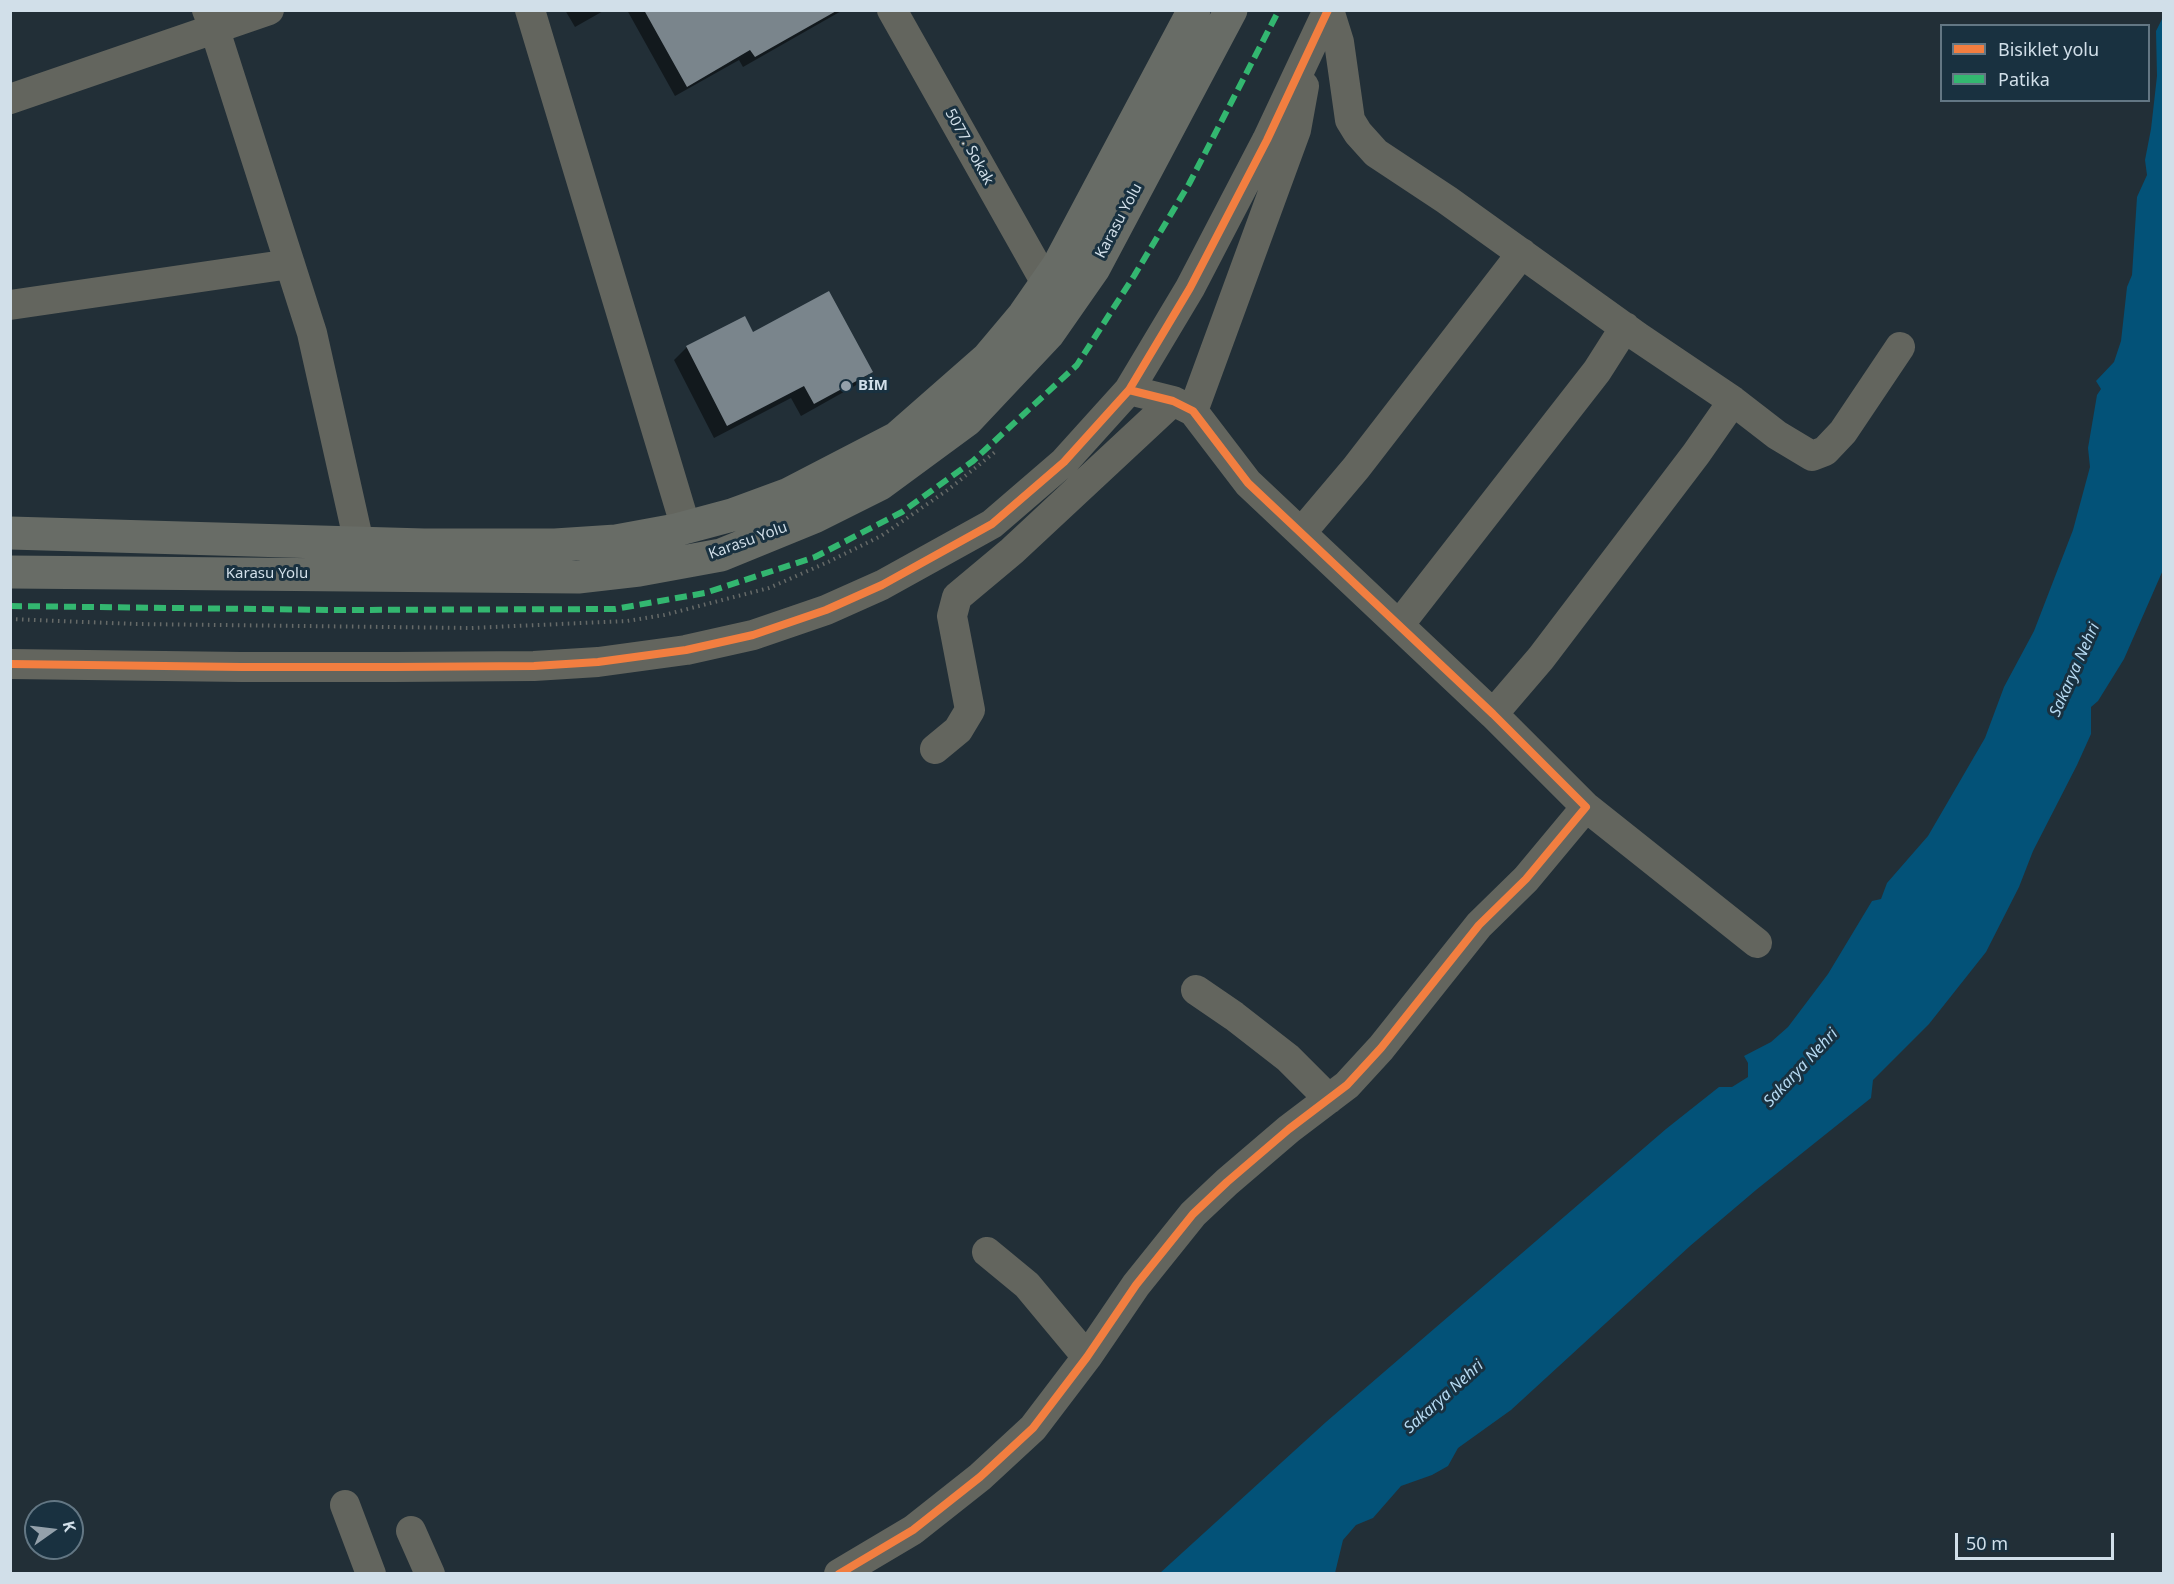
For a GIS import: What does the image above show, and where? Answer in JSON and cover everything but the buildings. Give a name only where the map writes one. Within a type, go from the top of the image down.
[{"type":"highway","name":"Karasu Yolu","points":[[10,533],[359,543],[555,545],[616,540],[686,528],[732,515],[789,494],[897,438],[987,359],[1024,315],[1058,266],[1194,10]]},
{"type":"highway","name":"Karasu Yolu","points":[[10,572],[578,577],[639,570],[721,555],[814,517],[880,484],[967,420],[1048,334],[1094,268],[1231,10]]},
{"type":"street","points":[[10,99],[211,20],[269,10]]},
{"type":"street","points":[[530,10],[686,528]]},
{"type":"street","name":"5077. Sokak","points":[[892,10],[1046,283]]},
{"type":"street","points":[[10,664],[241,668],[534,666],[598,663],[686,650],[753,635],[826,610],[882,585],[992,524],[1064,462],[1129,390],[1190,288],[1267,140],[1328,10]]},
{"type":"street","points":[[1328,10],[1339,42],[1349,115],[1358,133],[1376,153],[1733,401],[1777,435],[1812,456],[1825,451],[1843,432],[1900,347]]},
{"type":"street","points":[[211,20],[312,333],[359,543]]},
{"type":"street","points":[[935,749],[958,730],[970,710],[952,616],[957,597],[1183,406],[1296,130],[1313,42]]},
{"type":"street","points":[[1300,532],[1356,468],[1522,253]]},
{"type":"street","points":[[10,305],[290,264]]},
{"type":"street","points":[[1399,625],[1597,371],[1624,327]]},
{"type":"street","points":[[1129,390],[1183,406],[1248,483],[1492,714],[1586,807],[1757,943]]},
{"type":"street","points":[[1492,714],[1541,658],[1733,401]]},
{"type":"street","points":[[839,1574],[913,1530],[980,1478],[1033,1428],[1136,1285],[1193,1214],[1253,1159],[1347,1085],[1381,1048],[1479,925],[1526,879],[1586,807]]},
{"type":"street","points":[[1196,990],[1288,1058],[1329,1099]]},
{"type":"street","points":[[987,1252],[1027,1285],[1087,1356]]},
{"type":"street","points":[[345,1505],[371,1574]]},
{"type":"street","points":[[411,1532],[430,1574]]},
{"type":"water","name":"Sakarya Nehri","points":[[2163,17],[2163,570],[2124,659],[2098,701],[2091,707],[2091,734],[1986,952],[1929,1024],[1873,1080],[1871,1098],[1690,1246],[1511,1410],[1458,1448],[1448,1466],[1432,1475],[1401,1486],[1373,1518],[1356,1525],[1343,1540],[1335,1573],[1160,1573],[1326,1422],[1666,1129],[1719,1087],[1732,1087],[1748,1077],[1748,1063],[1744,1056],[1771,1042],[1788,1027],[1828,974],[1872,901],[1881,899],[1887,883],[1928,836],[1985,738],[2004,687],[2034,631],[2073,530],[2090,467],[2088,448],[2097,395],[2101,389],[2096,381],[2114,362],[2121,341],[2127,287],[2132,275],[2137,197],[2147,175],[2145,160],[2157,76],[2156,31]]},
{"type":"marked path","points":[[10,606],[338,610],[615,609],[705,593],[815,557],[902,512],[973,461],[1077,365],[1189,184],[1279,10]]},
{"type":"cycle path","points":[[10,664],[395,667],[534,666],[598,662],[686,650],[753,635],[826,610],[882,585],[992,524],[1064,462],[1129,390],[1190,288],[1267,140],[1328,10]]},
{"type":"cycle path","points":[[839,1574],[913,1530],[980,1477],[1033,1428],[1087,1357],[1136,1285],[1193,1214],[1289,1129],[1347,1085],[1381,1048],[1479,925],[1526,879],[1586,807],[1493,714],[1248,483],[1193,411],[1173,401],[1129,390]]},
{"type":"place","name":"BİM","points":[[846,386]]}]
